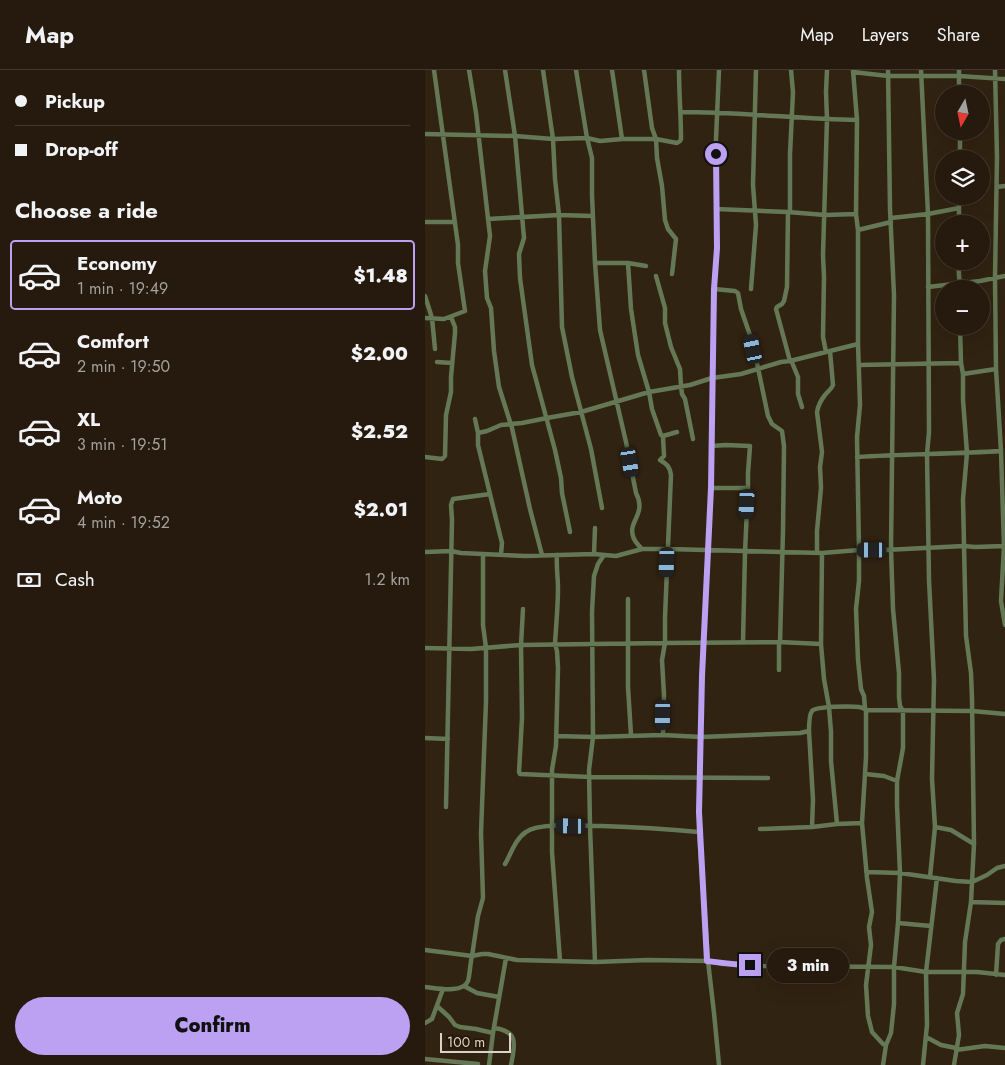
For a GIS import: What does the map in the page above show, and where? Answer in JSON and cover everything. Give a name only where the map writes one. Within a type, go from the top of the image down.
[{"type":"street","points":[[425,318],[444,320],[465,311],[434,70]]},
{"type":"street","points":[[469,70],[472,79],[490,236],[485,271],[487,298],[491,308],[499,387],[511,424],[542,555]]},
{"type":"street","points":[[505,70],[515,136],[524,238],[519,254],[519,278],[532,365],[559,465],[562,493],[570,532]]},
{"type":"street","points":[[543,70],[553,139],[559,215],[562,327],[572,377],[591,449],[602,508]]},
{"type":"street","points":[[576,70],[592,158],[595,263],[600,330],[636,493],[639,498],[640,510],[632,530],[633,536],[643,550]]},
{"type":"street","points":[[612,70],[622,139]]},
{"type":"street","points":[[644,70],[651,121],[656,139],[665,220],[668,229],[676,239],[671,274]]},
{"type":"street","points":[[425,134],[515,136],[553,139],[587,138],[600,141],[656,139],[677,143],[681,138],[679,70]]},
{"type":"street","points":[[719,70],[711,488],[699,778],[699,832],[707,961],[719,1065]]},
{"type":"street","points":[[751,289],[756,225],[753,186],[756,70]]},
{"type":"street","points":[[791,70],[792,117],[787,287],[785,301],[776,309],[791,361],[798,378],[798,394],[801,407]]},
{"type":"street","points":[[827,70],[823,337],[828,352],[833,385],[818,406],[817,412],[822,452],[817,531],[820,553],[821,644],[829,707],[831,761],[837,824]]},
{"type":"street","points":[[959,70],[959,85]]},
{"type":"street","points":[[995,70],[997,157],[996,369],[1004,546],[1001,601],[1005,625]]},
{"type":"street","points":[[886,1045],[872,1032],[868,1016],[866,986],[871,945],[869,927],[872,912],[862,823],[866,757],[866,709],[861,689],[856,609],[859,581],[857,436],[860,405],[858,230],[855,214],[857,120],[853,71],[1005,78]]},
{"type":"street","points":[[883,1065],[886,1045],[891,1033],[894,1004],[894,967],[900,873],[897,781],[903,748],[903,710],[900,706],[899,697],[891,549],[894,295],[889,179],[888,73]]},
{"type":"street","points":[[921,73],[928,214],[929,432],[927,454],[930,602],[934,680],[933,779],[935,827],[930,877]]},
{"type":"street","points":[[681,112],[717,112],[857,120]]},
{"type":"street","points":[[997,187],[1005,186]]},
{"type":"street","points":[[858,230],[891,220],[959,208],[959,215]]},
{"type":"street","points":[[716,209],[825,215],[855,214]]},
{"type":"street","points":[[488,219],[559,215],[593,216]]},
{"type":"street","points":[[425,222],[455,222]]},
{"type":"street","points":[[595,263],[628,263],[645,266]]},
{"type":"street","points":[[628,263],[631,309],[639,355],[652,410],[663,436],[664,456],[660,460],[670,468],[671,475],[665,643],[662,660],[664,695],[663,735]]},
{"type":"street","points":[[656,276],[665,308],[665,323],[671,347],[680,370],[682,394],[685,399],[693,439]]},
{"type":"street","points":[[986,280],[1005,276]]},
{"type":"street","points":[[928,287],[935,287]]},
{"type":"street","points":[[714,289],[738,292],[741,309],[751,338],[768,416],[772,424],[782,431],[782,552],[779,670]]},
{"type":"street","points":[[425,296],[432,318],[435,349]]},
{"type":"street","points":[[425,457],[441,459],[445,456],[446,415],[451,392],[455,327],[451,317]]},
{"type":"street","points":[[954,1065],[959,1035],[957,1013],[963,994],[965,942],[971,902],[974,844],[971,674],[966,636],[963,499],[967,453],[960,335]]},
{"type":"street","points":[[477,433],[501,425],[522,424],[581,412],[649,392],[690,385],[712,378],[741,374],[781,362],[858,344]]},
{"type":"street","points":[[437,362],[452,363]]},
{"type":"street","points":[[859,365],[961,363]]},
{"type":"street","points":[[963,374],[996,369]]},
{"type":"street","points":[[475,419],[478,444],[500,535],[501,554]]},
{"type":"street","points":[[663,436],[677,432]]},
{"type":"street","points":[[711,446],[750,446],[743,642]]},
{"type":"street","points":[[857,457],[1001,451]]},
{"type":"street","points":[[711,488],[748,488]]},
{"type":"street","points":[[446,807],[451,505],[453,499],[490,494]]},
{"type":"street","points":[[594,554],[595,528]]},
{"type":"street","points":[[425,552],[451,551],[525,556],[594,554],[616,556],[643,550],[667,549],[820,553],[964,546],[1004,546]]},
{"type":"street","points":[[425,987],[458,989],[467,983],[478,916],[483,898],[481,833],[486,648],[483,625],[483,554]]},
{"type":"street","points":[[557,555],[558,589],[555,644],[558,668],[551,826],[560,961]]},
{"type":"street","points":[[595,962],[589,765],[593,737],[592,612],[595,576],[598,564],[604,555]]},
{"type":"street","points":[[628,599],[627,687],[631,735]]},
{"type":"street","points":[[523,608],[520,774],[590,778],[768,778]]},
{"type":"street","points":[[425,648],[471,649],[521,645],[592,643],[779,642],[821,644]]},
{"type":"street","points":[[812,828],[813,800],[809,731],[811,712],[814,709],[859,707],[866,709],[972,711],[1005,714]]},
{"type":"street","points":[[556,736],[663,735],[701,737],[791,734],[809,731]]},
{"type":"street","points":[[425,738],[448,739]]},
{"type":"street","points":[[865,774],[884,776],[897,781]]},
{"type":"street","points":[[760,829],[812,828],[862,823]]},
{"type":"street","points":[[505,864],[516,843],[525,832],[535,828],[590,826],[699,832]]},
{"type":"street","points":[[935,827],[951,830],[974,844]]},
{"type":"street","points":[[866,872],[900,873],[956,882],[972,882],[997,868],[1005,866]]},
{"type":"street","points":[[923,1065],[927,1037],[928,1008],[926,972],[937,878]]},
{"type":"street","points":[[971,902],[1005,903]]},
{"type":"street","points":[[898,923],[931,926]]},
{"type":"street","points":[[996,974],[998,944],[1001,940],[1005,939]]},
{"type":"street","points":[[425,950],[472,956],[488,954],[517,960],[595,962],[649,960],[707,961],[723,964],[757,964],[763,966],[894,967],[926,972],[977,972],[1005,975]]},
{"type":"street","points":[[489,1065],[506,958]]},
{"type":"street","points":[[464,986],[477,993],[499,997]]},
{"type":"street","points":[[425,1023],[431,1019],[443,989]]},
{"type":"street","points":[[437,1006],[455,1025],[493,1033]]},
{"type":"street","points":[[494,1028],[504,1029],[511,1034],[515,1045],[511,1065]]},
{"type":"street","points":[[927,1037],[956,1049],[985,1046],[1005,1048]]},
{"type":"street","points":[[425,1058],[478,1064]]},
{"type":"route","points":[[716,154],[717,248],[714,289],[711,488],[702,676],[699,832],[707,961],[723,964],[750,965]]}]
